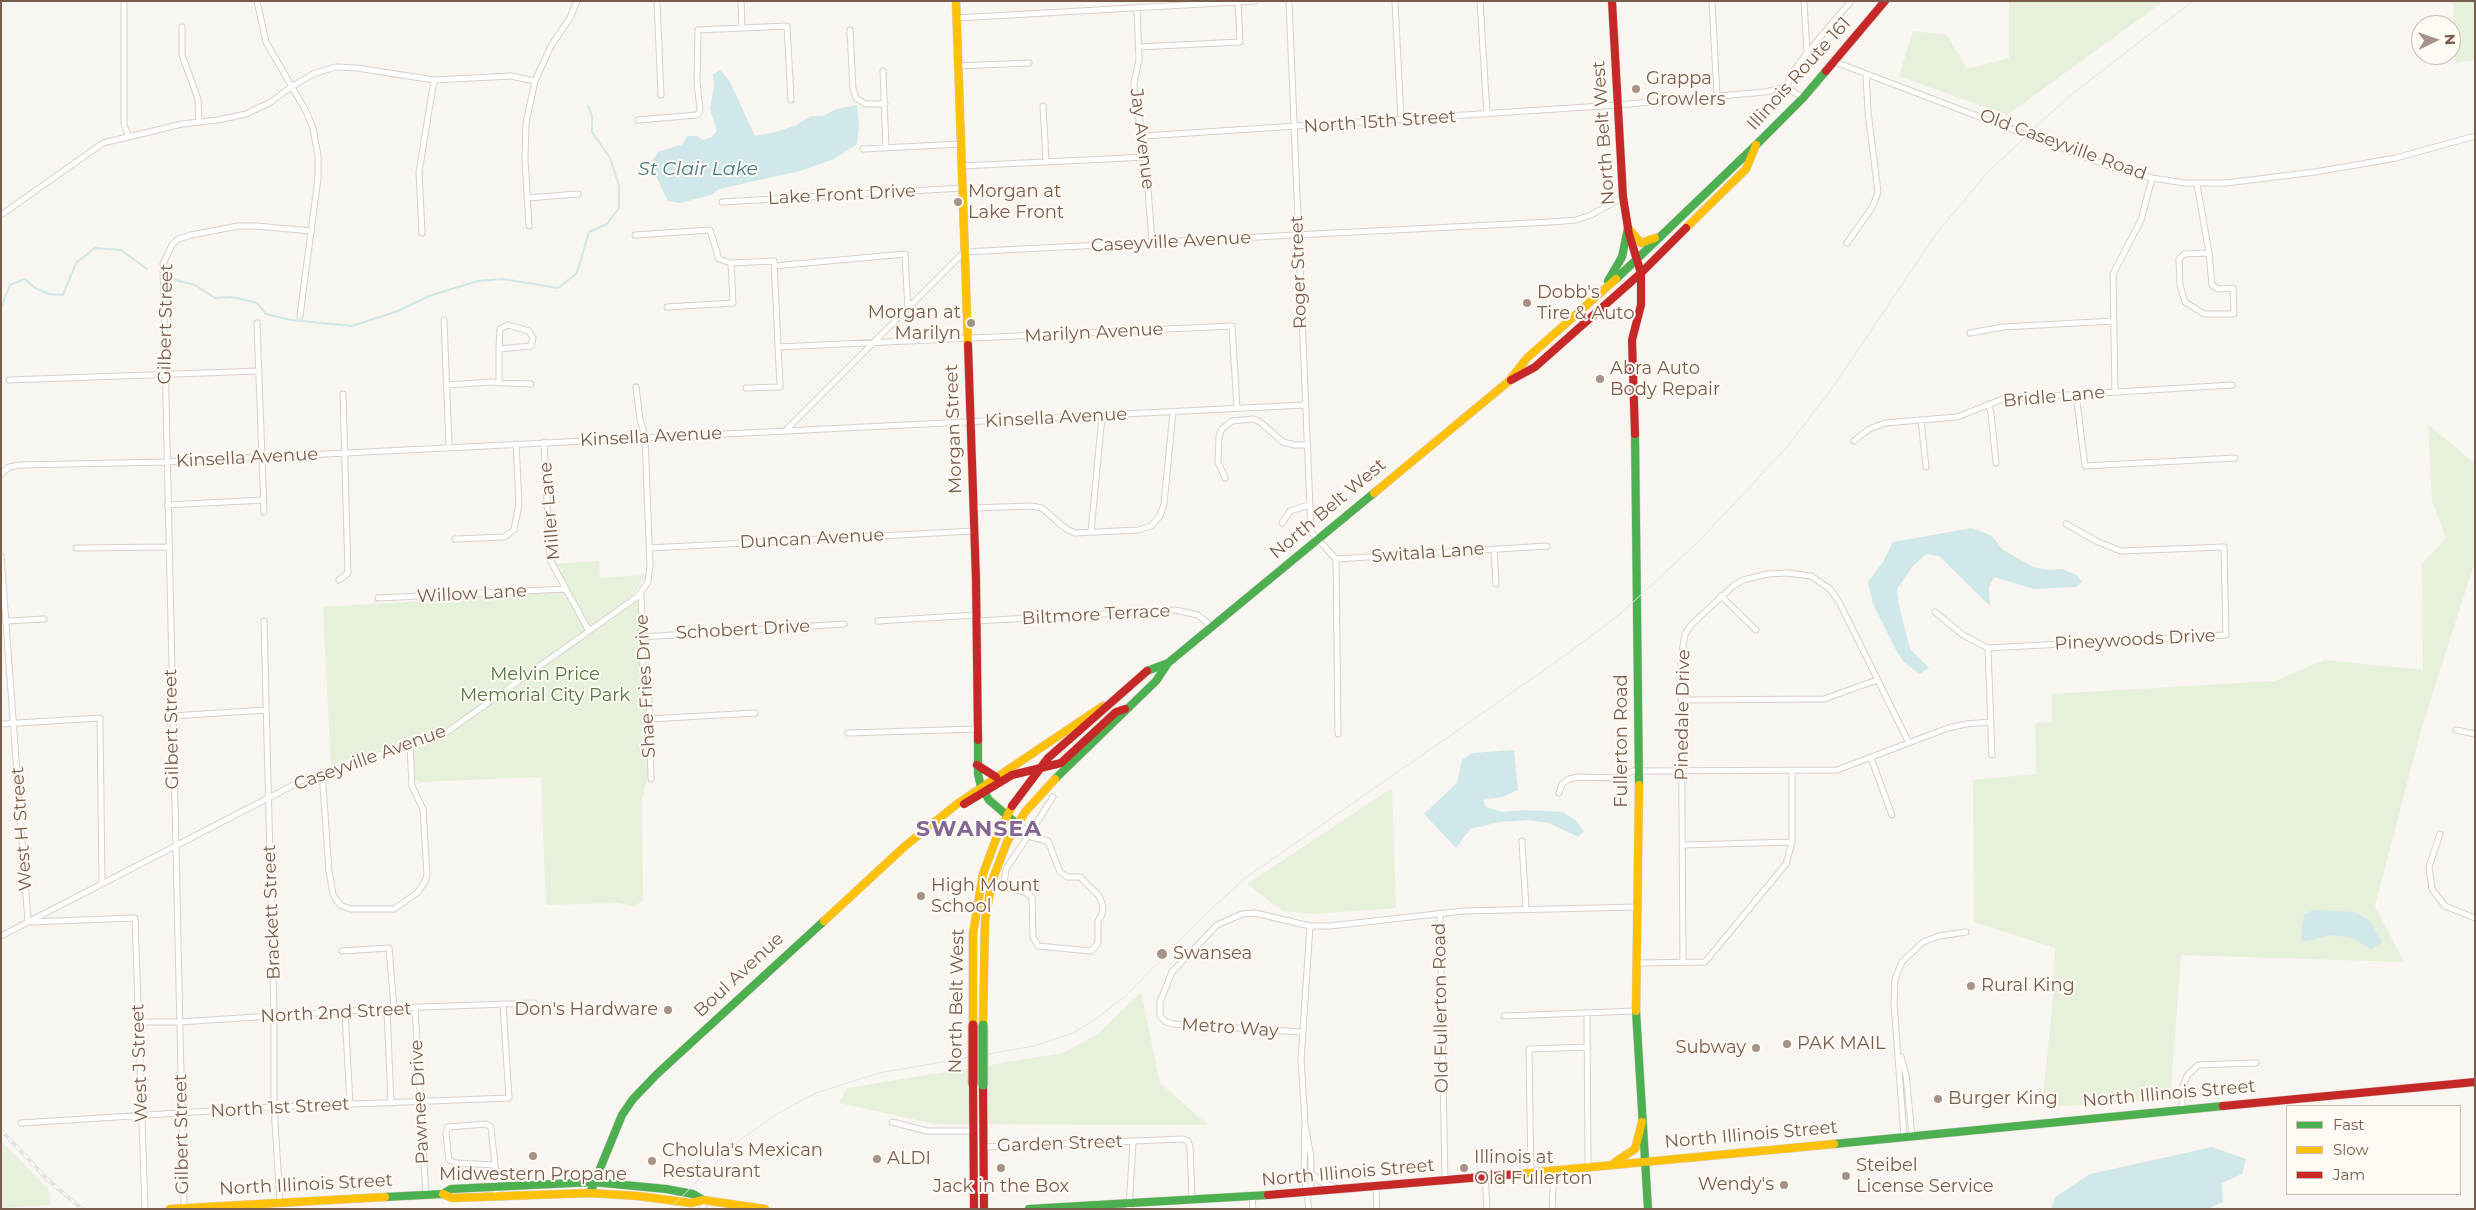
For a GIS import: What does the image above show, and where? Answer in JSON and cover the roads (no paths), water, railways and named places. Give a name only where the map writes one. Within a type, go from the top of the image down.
[{"type":"main road","name":"Morgan Street","points":[[956,1],[974,531],[977,765],[982,790]]},
{"type":"main road","name":"North Belt West","points":[[974,1209],[973,944],[976,907],[986,866],[1006,817],[1038,769],[1060,746],[1108,704],[1148,671],[1168,663],[1509,381],[1535,368],[1641,273],[1636,260],[1622,198],[1612,1]]},
{"type":"main road","name":"Illinois Route 161","points":[[1636,260],[1803,98],[1885,1]]},
{"type":"main road","name":"Illinois Route 161","points":[[1641,273],[1746,169],[1756,145]]},
{"type":"main road","points":[[1628,228],[1641,243],[1646,243],[1666,232]]},
{"type":"main road","points":[[1602,291],[1622,258],[1628,228]]},
{"type":"main road","name":"North Belt West","points":[[1509,381],[1526,358],[1636,260]]},
{"type":"main road","name":"Fullerton Road","points":[[1641,273],[1641,305],[1632,340],[1638,519],[1639,771],[1636,1011],[1648,1209]]},
{"type":"main road","name":"North Belt West","points":[[984,1209],[983,949],[986,909],[1000,856],[1017,824],[1038,796],[1126,708],[1156,682],[1168,663]]},
{"type":"main road","name":"Boul Avenue","points":[[982,790],[996,777],[1099,707],[1108,704]]},
{"type":"main road","name":"Boul Avenue","points":[[590,1193],[615,1127],[628,1105],[645,1085],[884,864],[949,812],[982,790],[1012,775],[1060,763],[1116,712],[1126,708]]},
{"type":"main road","points":[[977,765],[996,777]]},
{"type":"main road","points":[[982,790],[1006,817],[1017,824]]},
{"type":"main road","name":"North Illinois Street","points":[[1029,1209],[1174,1206],[1192,1201],[1376,1188],[2475,1082]]},
{"type":"main road","points":[[1609,1165],[1622,1160],[1635,1148],[1639,1140],[1642,1122]]},
{"type":"main road","name":"North Illinois Street","points":[[443,1194],[451,1189],[593,1182],[666,1189],[693,1194],[704,1203]]},
{"type":"main road","name":"North Illinois Street","points":[[170,1209],[443,1194],[452,1198],[590,1193],[765,1209]]},
{"type":"street","points":[[124,1],[124,125],[129,137]]},
{"type":"street","points":[[257,1],[266,42],[313,128],[318,156],[319,171],[300,316]]},
{"type":"street","points":[[529,226],[525,159],[526,123],[535,81],[551,46],[570,18],[577,1]]},
{"type":"street","points":[[657,1],[662,95]]},
{"type":"street","points":[[741,1],[742,28]]},
{"type":"street","points":[[957,18],[1175,3],[1255,1]]},
{"type":"street","name":"Roger Street","points":[[1289,1],[1292,128],[1308,505],[1309,524],[1316,540]]},
{"type":"street","points":[[1395,1],[1401,120]]},
{"type":"street","points":[[1480,1],[1487,114]]},
{"type":"street","points":[[1712,1],[1717,96]]},
{"type":"street","points":[[1804,1],[1807,53]]},
{"type":"street","points":[[1786,87],[1792,73],[1807,53],[1851,1]]},
{"type":"street","points":[[1138,47],[1240,42],[1238,2]]},
{"type":"street","name":"Jay Avenue","points":[[1137,7],[1139,60],[1134,83],[1135,106],[1144,136],[1152,242]]},
{"type":"street","points":[[638,120],[696,115],[700,111],[697,82],[698,30],[787,26],[791,100]]},
{"type":"street","points":[[182,27],[182,55],[198,99],[200,122]]},
{"type":"street","points":[[850,30],[853,89],[856,98],[865,104],[885,104]]},
{"type":"street","name":"Old Caseyville Road","points":[[1834,62],[2109,166],[2152,178],[2197,184],[2260,179],[2370,163],[2439,147],[2475,136]]},
{"type":"street","points":[[958,66],[1029,63]]},
{"type":"street","points":[[1,214],[103,143],[182,124],[246,114],[271,102],[291,87],[315,73],[336,67],[357,68],[434,80],[511,76],[535,81]]},
{"type":"street","points":[[883,71],[886,148]]},
{"type":"street","points":[[1847,243],[1872,206],[1878,192],[1868,112],[1866,74]]},
{"type":"street","points":[[422,233],[419,172],[434,80]]},
{"type":"street","points":[[1617,105],[1765,92],[1786,87],[1803,98]]},
{"type":"street","name":"North 15th Street","points":[[1144,136],[1292,128],[1617,105]]},
{"type":"street","points":[[1044,106],[1046,161]]},
{"type":"street","points":[[863,149],[961,144]]},
{"type":"street","points":[[962,166],[1146,157]]},
{"type":"street","points":[[2115,392],[2114,274],[2141,220],[2152,178]]},
{"type":"street","points":[[2197,184],[2209,253],[2212,285],[2218,289],[2233,288],[2234,314],[2211,315],[2196,310],[2185,302],[2180,285],[2179,259],[2184,254],[2209,253]]},
{"type":"street","name":"Lake Front Drive","points":[[722,202],[962,188]]},
{"type":"street","points":[[528,198],[578,194]]},
{"type":"street","name":"Caseyville Avenue","points":[[964,252],[1576,220],[1603,210],[1622,198]]},
{"type":"street","name":"Gilbert Street","points":[[184,1208],[163,264],[168,250],[178,240],[191,234],[238,226],[312,231]]},
{"type":"street","points":[[635,235],[710,230],[719,259],[731,263],[774,261],[780,387],[746,388]]},
{"type":"street","points":[[786,429],[874,344],[964,252]]},
{"type":"street","points":[[774,266],[905,254],[908,309]]},
{"type":"street","points":[[667,307],[733,303],[731,263]]},
{"type":"street","points":[[444,320],[449,447]]},
{"type":"street","points":[[1970,333],[2003,327],[2114,321]]},
{"type":"street","points":[[257,324],[264,512]]},
{"type":"street","points":[[499,349],[530,346],[533,338],[527,330],[508,325],[503,326],[499,334],[499,349],[499,383]]},
{"type":"street","name":"Marilyn Avenue","points":[[778,347],[1232,326],[1237,408]]},
{"type":"street","points":[[9,380],[259,371]]},
{"type":"street","points":[[447,385],[531,384]]},
{"type":"street","name":"Bridle Lane","points":[[1854,441],[1876,425],[1957,417],[1988,404],[2016,398],[2232,385]]},
{"type":"street","points":[[636,387],[640,419],[645,437],[650,576],[641,593]]},
{"type":"street","points":[[339,580],[348,573],[343,394]]},
{"type":"street","points":[[2076,394],[2085,466],[2235,458]]},
{"type":"street","points":[[1988,404],[1991,413],[1996,463]]},
{"type":"street","name":"Kinsella Avenue","points":[[1,474],[9,467],[20,465],[166,462],[786,429],[1102,416],[1304,405]]},
{"type":"street","points":[[973,508],[1032,506],[1042,508],[1066,529],[1075,533],[1138,530],[1150,526],[1160,516],[1164,504],[1173,412]]},
{"type":"street","points":[[1091,532],[1102,416]]},
{"type":"street","points":[[1225,478],[1218,462],[1219,436],[1222,429],[1232,421],[1253,419],[1260,422],[1283,442],[1306,445]]},
{"type":"street","points":[[1921,420],[1926,467]]},
{"type":"street","name":"Miller Lane","points":[[544,442],[550,560],[589,631]]},
{"type":"street","points":[[455,539],[504,537],[514,530],[519,504],[516,444]]},
{"type":"street","points":[[167,504],[264,500]]},
{"type":"street","points":[[1282,523],[1290,510],[1308,505]]},
{"type":"street","name":"Pineywoods Drive","points":[[1988,648],[2226,635],[2224,547],[2121,551],[2104,545],[2066,524]]},
{"type":"street","name":"Duncan Avenue","points":[[649,548],[974,531]]},
{"type":"street","points":[[1316,540],[1336,559],[1338,734]]},
{"type":"street","name":"Switala Lane","points":[[1336,559],[1547,546]]},
{"type":"street","points":[[76,548],[168,547]]},
{"type":"street","points":[[1494,549],[1496,584]]},
{"type":"street","name":"West H Street","points":[[1,556],[28,922]]},
{"type":"street","name":"Pinedale Drive","points":[[1682,962],[1681,658],[1685,634],[1692,624],[1733,586],[1754,576],[1787,573],[1811,576],[1830,590],[1839,602],[1909,743]]},
{"type":"street","name":"Willow Lane","points":[[378,598],[566,589]]},
{"type":"street","name":"Caseyville Avenue","points":[[28,922],[322,772],[410,746],[450,730],[641,593]]},
{"type":"street","name":"Shae Fries Drive","points":[[641,593],[643,668],[649,697],[651,779]]},
{"type":"street","points":[[1722,596],[1756,630]]},
{"type":"street","name":"Biltmore Terrace","points":[[878,621],[1175,610],[1198,615],[1212,627]]},
{"type":"street","points":[[1935,612],[1963,635],[1988,648],[1992,755]]},
{"type":"street","points":[[7,621],[44,619]]},
{"type":"street","name":"Brackett Street","points":[[264,621],[274,1016],[274,1107],[280,1202]]},
{"type":"street","name":"Schobert Drive","points":[[642,636],[844,624]]},
{"type":"street","points":[[1681,700],[1824,699],[1877,680]]},
{"type":"street","points":[[172,716],[266,710]]},
{"type":"street","points":[[649,719],[755,713]]},
{"type":"street","points":[[1,724],[100,718],[102,884]]},
{"type":"street","points":[[1559,793],[1562,784],[1569,779],[1578,777],[1617,778],[1639,771],[1837,770],[1957,725],[1991,722]]},
{"type":"street","points":[[848,733],[977,729]]},
{"type":"street","points":[[2456,730],[2475,734]]},
{"type":"street","points":[[322,772],[329,871],[333,894],[337,901],[351,909],[394,909],[417,893],[425,882],[426,875],[424,809],[412,786],[410,746]]},
{"type":"street","points":[[1871,758],[1892,815]]},
{"type":"street","points":[[1637,963],[1704,962],[1786,864],[1792,842],[1792,771]]},
{"type":"street","points":[[1017,824],[1030,832],[1032,837],[1048,841],[1060,872],[1067,877],[1080,877],[1099,896],[1103,906],[1102,915],[1098,921],[1098,943],[1091,951],[1038,946],[1035,943],[1032,897],[1025,892],[1008,888],[1003,876],[1006,869],[1030,832],[1053,797]]},
{"type":"street","points":[[2440,834],[2429,867],[2432,889],[2444,906],[2475,918]]},
{"type":"street","points":[[1522,841],[1526,909]]},
{"type":"street","points":[[1682,845],[1792,842]]},
{"type":"street","name":"Old Fullerton Road","points":[[1444,1181],[1440,912],[1638,907]]},
{"type":"street","name":"Metro Way","points":[[1302,1032],[1173,1024],[1163,1020],[1159,1012],[1163,990],[1172,972],[1217,925],[1242,914],[1255,913],[1310,926],[1341,925],[1440,912]]},
{"type":"street","name":"West J Street","points":[[28,922],[135,918],[145,1209]]},
{"type":"street","points":[[1,936],[28,922]]},
{"type":"street","name":"Metro Way","points":[[1308,1193],[1304,1176],[1302,1032],[1310,926]]},
{"type":"street","points":[[1908,1136],[1894,991],[1902,962],[1914,949],[1929,939],[1966,932]]},
{"type":"street","points":[[342,951],[389,948],[394,1008]]},
{"type":"street","name":"North 2nd Street","points":[[138,1022],[179,1022],[388,1010],[394,1008],[534,1003]]},
{"type":"street","name":"North 1st Street","points":[[22,1122],[274,1107],[509,1098],[503,1004]]},
{"type":"street","name":"Pawnee Drive","points":[[415,1008],[426,1195]]},
{"type":"street","points":[[388,1010],[392,1103]]},
{"type":"street","points":[[345,1011],[350,1105]]},
{"type":"street","points":[[1504,1016],[1636,1011]]},
{"type":"street","points":[[1587,1013],[1588,1167]]},
{"type":"street","points":[[1531,1172],[1529,1048],[1588,1047]]},
{"type":"street","points":[[2182,1110],[2182,1089],[2187,1076],[2198,1066],[2256,1063]]},
{"type":"street","name":"Metro Way","points":[[1304,1121],[1309,1137],[1311,1187],[1308,1193]]},
{"type":"street","name":"Garden Street","points":[[892,1122],[927,1131],[973,1131]]},
{"type":"street","points":[[495,1164],[456,1163],[449,1160],[446,1133],[448,1127],[486,1124],[492,1127],[495,1164],[496,1196]]},
{"type":"street","points":[[1132,1142],[1183,1139],[1188,1141],[1190,1147],[1192,1201]]},
{"type":"street","name":"Garden Street","points":[[983,1147],[1132,1142],[1129,1207]]},
{"type":"street","points":[[1552,1209],[1554,1170]]},
{"type":"street","points":[[1311,1173],[1321,1182],[1342,1190]]},
{"type":"street","points":[[1485,1177],[1487,1209]]},
{"type":"street","points":[[1376,1188],[1377,1209]]},
{"type":"street","points":[[1308,1193],[1309,1209]]},
{"type":"street","points":[[1252,1197],[1253,1209]]},
{"type":"water","name":"St Clair Lake","points":[[720,70],[729,80],[755,136],[776,132],[796,125],[811,116],[823,116],[836,109],[857,105],[859,126],[857,144],[834,159],[800,171],[719,189],[711,195],[680,203],[668,201],[655,174],[652,161],[658,152],[683,144],[687,136],[697,136],[703,140],[712,137],[717,131],[710,109],[714,86],[713,74]]},
{"type":"water","points":[[1972,528],[1992,536],[2003,550],[2033,567],[2049,570],[2062,569],[2077,575],[2082,582],[2076,587],[2034,589],[1994,577],[1989,587],[1990,606],[1939,556],[1926,554],[1913,566],[1897,589],[1899,606],[1910,649],[1929,668],[1919,674],[1904,662],[1897,652],[1873,604],[1868,582],[1883,562],[1893,542]]},
{"type":"water","points":[[1514,750],[1518,790],[1502,797],[1483,800],[1486,807],[1502,812],[1526,810],[1562,812],[1575,820],[1584,831],[1578,837],[1549,823],[1528,820],[1500,822],[1470,829],[1456,848],[1424,814],[1457,783],[1462,760],[1472,753]]},
{"type":"water","points":[[2313,910],[2355,912],[2371,922],[2382,942],[2371,949],[2352,938],[2332,935],[2303,942],[2301,935],[2304,915]]},
{"type":"water","points":[[2212,1147],[2246,1159],[2242,1174],[2222,1183],[2223,1202],[2207,1209],[2051,1209],[2055,1197],[2090,1174]]},
{"type":"waterway","points":[[172,279],[195,285],[215,298],[232,297],[257,303],[266,314],[291,320],[352,326],[398,311],[429,296],[478,281],[503,279],[558,288],[577,273],[589,232],[607,224],[619,208],[619,186],[610,158],[592,132],[592,116],[588,106]]},
{"type":"waterway","points":[[1,308],[10,285],[25,279],[35,288],[49,294],[63,295],[76,263],[95,248],[121,250],[147,269]]},
{"type":"tram line","points":[[669,1209],[741,1139],[780,1112],[816,1093],[879,1073],[1034,1046],[1073,1033],[1096,1019],[1124,997],[1209,911],[1248,876],[1556,662],[1619,615],[1700,540],[1788,446],[1836,383],[1935,235],[1988,172],[2068,97],[2193,1]]},
{"type":"railway","points":[[1,1130],[47,1179],[82,1209]]},
{"type":"place","name":"Grappa Growlers","points":[[1636,89]]},
{"type":"place","name":"Morgan at Lake Front","points":[[958,202]]},
{"type":"place","name":"Dobb's Tire & Auto","points":[[1527,303]]},
{"type":"place","name":"Morgan at Marilyn","points":[[971,323]]},
{"type":"place","name":"Abra Auto Body Repair","points":[[1600,379]]},
{"type":"place","name":"High Mount School","points":[[921,896]]},
{"type":"place","name":"Swansea","points":[[1162,954]]},
{"type":"place","name":"Rural King","points":[[1971,986]]},
{"type":"place","name":"Don's Hardware","points":[[668,1010]]},
{"type":"place","name":"PAK MAIL","points":[[1787,1044]]},
{"type":"place","name":"Subway","points":[[1756,1048]]},
{"type":"place","name":"Burger King","points":[[1938,1099]]},
{"type":"place","name":"Midwestern Propane","points":[[533,1156]]},
{"type":"place","name":"ALDI","points":[[877,1159]]},
{"type":"place","name":"Cholula's Mexican Restaurant","points":[[652,1161]]},
{"type":"place","name":"Jack in the Box","points":[[1001,1168]]},
{"type":"place","name":"Illinois at Old Fullerton","points":[[1464,1168]]},
{"type":"place","name":"Steibel License Service","points":[[1846,1176]]},
{"type":"place","name":"Wendy's","points":[[1784,1185]]},
{"type":"district","name":"SWANSEA","points":[[979,830]]},
{"type":"park label","name":"Melvin Price Memorial City Park","points":[[545,685]]}]
